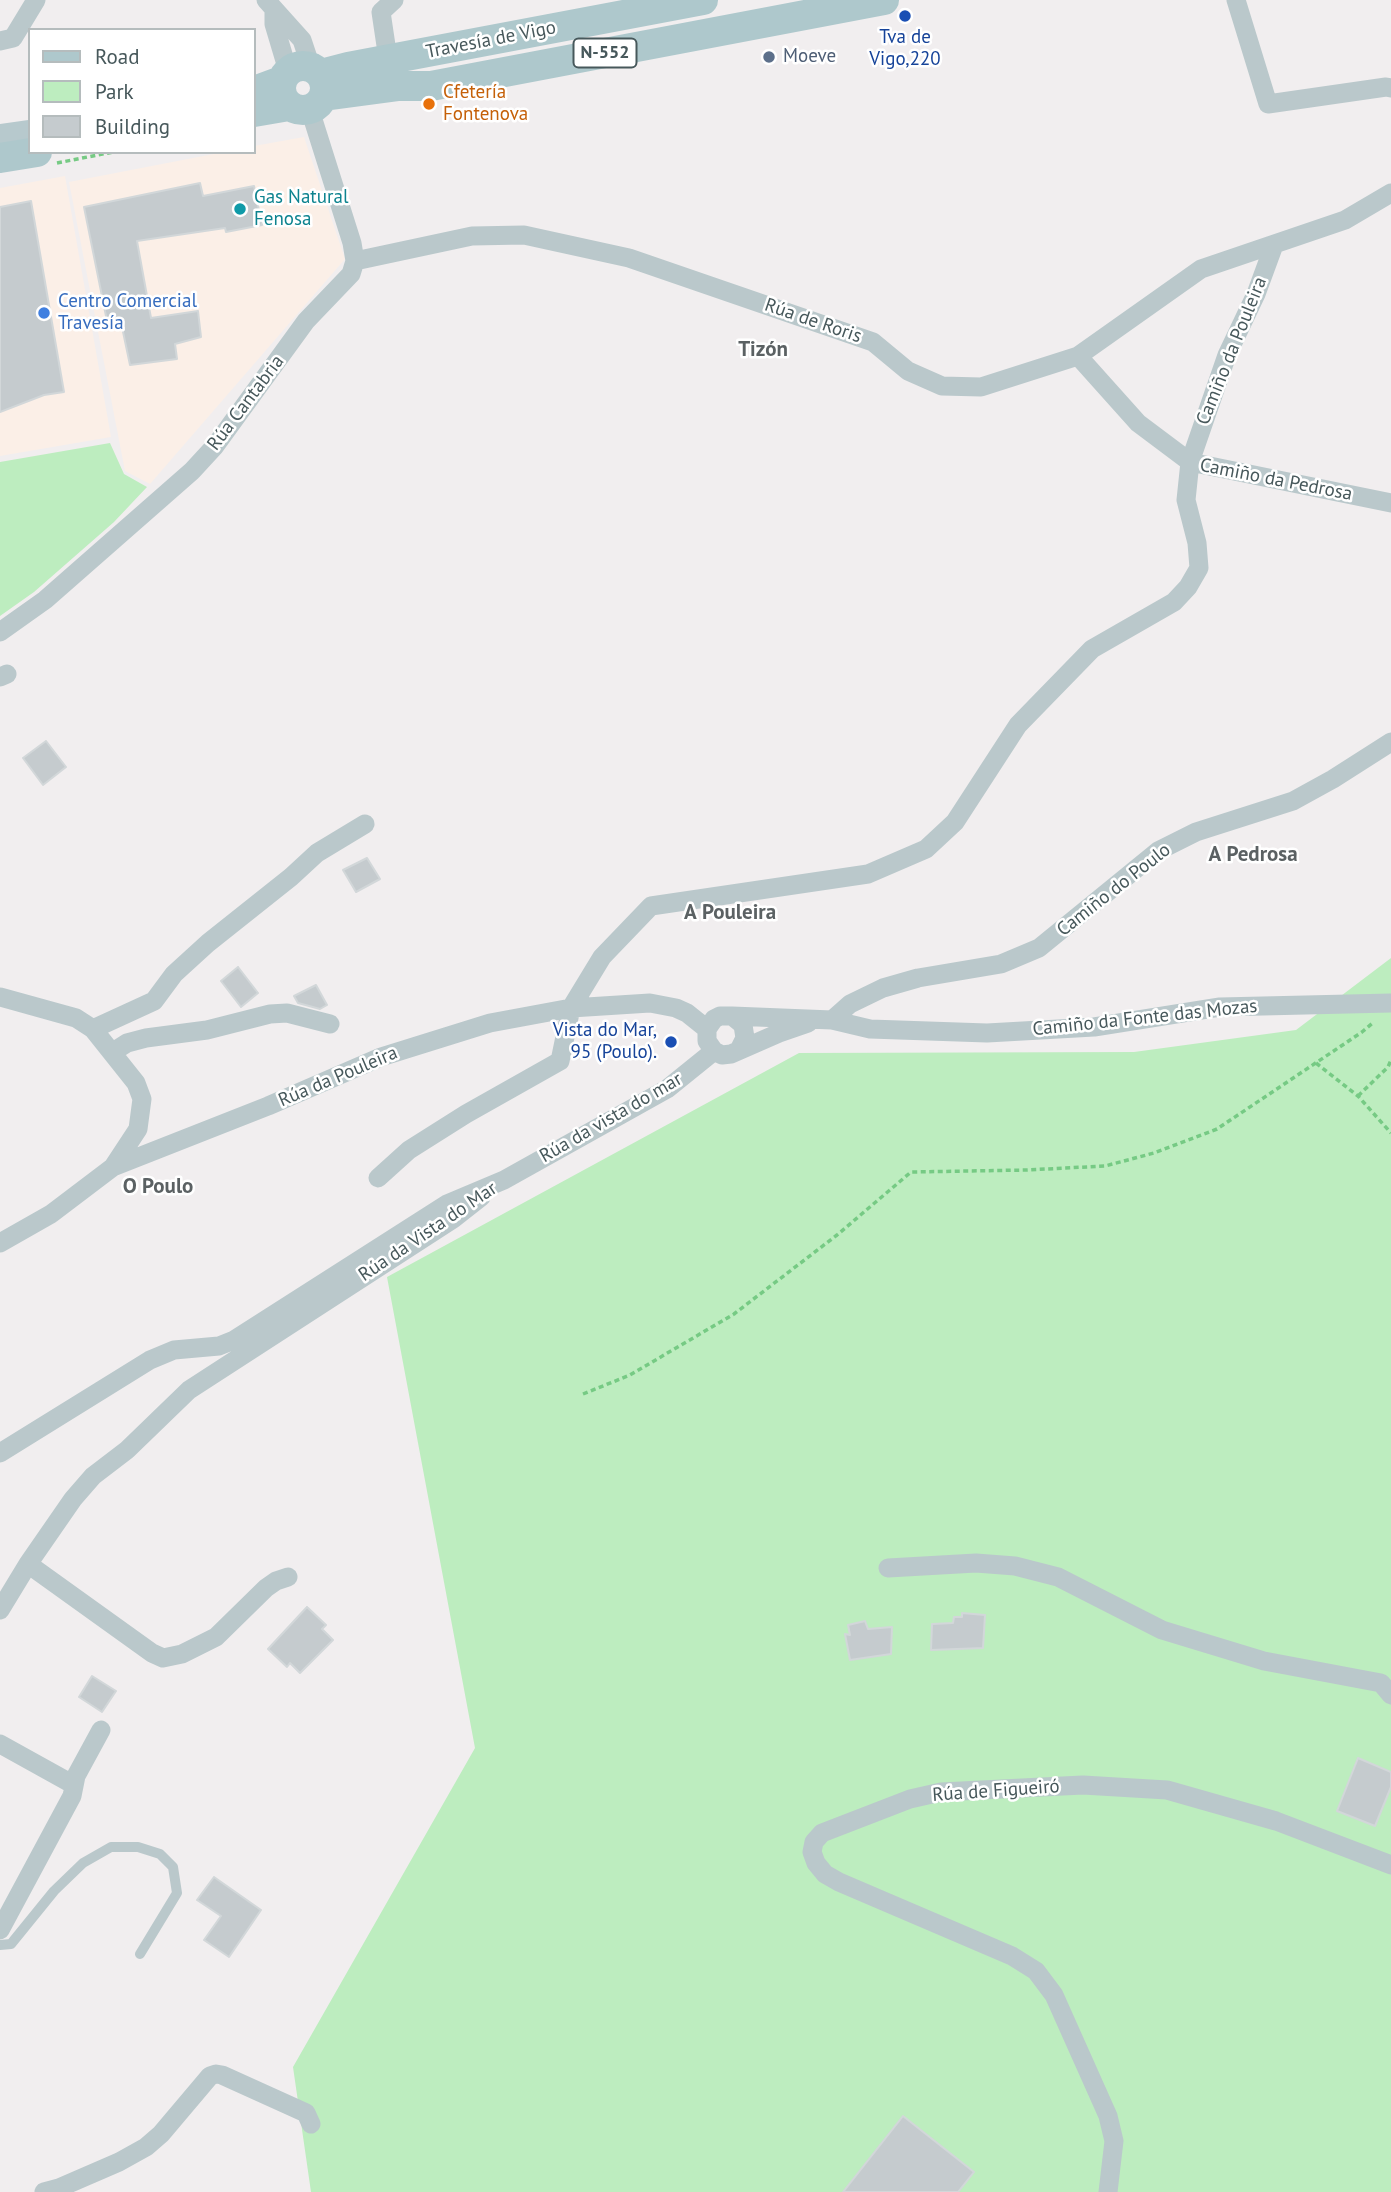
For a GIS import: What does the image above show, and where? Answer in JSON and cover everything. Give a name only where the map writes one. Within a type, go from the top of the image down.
[{"type":"main road","name":"Travesía de Vigo","points":[[256,111],[297,87],[388,59],[704,0]]},
{"type":"main road","name":"Travesía de Vigo","points":[[297,87],[431,86],[884,0]]},
{"type":"main road","points":[[0,139],[28,134]]},
{"type":"main road","points":[[0,159],[28,154]]},
{"type":"street","points":[[0,41],[13,38],[36,0]]},
{"type":"street","points":[[388,59],[380,19],[385,6],[394,0]]},
{"type":"street","points":[[1236,0],[1268,104],[1391,88]]},
{"type":"street","points":[[270,5],[302,40],[297,87],[352,243],[355,261]]},
{"type":"street","name":"Rúa de Roris","points":[[355,261],[472,236],[524,235],[629,258],[873,342],[908,371],[942,386],[981,387],[1078,356],[1201,269],[1345,220],[1391,193]]},
{"type":"street","name":"Camiño da Pouleira","points":[[571,1007],[602,957],[651,906],[868,874],[926,849],[955,821],[1017,725],[1092,649],[1174,602],[1188,587],[1199,568],[1197,543],[1186,500],[1190,462],[1222,368],[1256,294],[1274,244]]},
{"type":"street","name":"Rúa Cantabria","points":[[0,632],[46,600],[192,471],[215,446],[306,321],[351,274],[355,261]]},
{"type":"street","name":"Camiño da Pedrosa","points":[[1078,356],[1138,423],[1190,462],[1391,503]]},
{"type":"street","name":"Camiño do Poulo","points":[[824,1020],[883,988],[918,978],[1001,964],[1039,948],[1158,851],[1196,832],[1293,801],[1391,742]]},
{"type":"street","points":[[93,1029],[154,1001],[174,974],[208,943],[317,853],[365,824]]},
{"type":"street","points":[[0,997],[76,1018],[93,1029],[136,1083],[142,1099],[138,1129],[113,1167],[51,1214],[0,1243]]},
{"type":"street","name":"Rúa da Pouleira","points":[[113,1167],[412,1046],[490,1023],[571,1007],[625,1003],[664,1004],[687,1013],[707,1029]]},
{"type":"street","points":[[378,1178],[409,1150],[560,1061],[571,1007]]},
{"type":"street","name":"Camiño da Fonte das Mozas","points":[[732,1016],[824,1020],[870,1029],[987,1033],[1094,1027],[1220,1007],[1386,1009]]},
{"type":"street","points":[[113,1052],[127,1043],[146,1038],[207,1030],[270,1014],[287,1013],[330,1024]]},
{"type":"street","points":[[739,1050],[744,1042],[745,1029],[740,1021],[732,1016],[720,1016],[709,1023],[707,1041],[714,1051],[726,1055],[739,1050],[789,1029],[824,1020]]},
{"type":"street","name":"Rúa da vista do mar","points":[[505,1180],[667,1088],[714,1051]]},
{"type":"street","name":"Rúa da Vista do Mar","points":[[0,1453],[150,1360],[174,1350],[219,1346],[234,1340],[447,1204],[505,1180]]},
{"type":"street","name":"Rúa da Vista do Mar","points":[[0,1610],[73,1499],[93,1476],[127,1450],[189,1390],[453,1219],[505,1180]]},
{"type":"street","points":[[189,1347],[223,1366]]},
{"type":"street","points":[[888,1568],[976,1563],[1014,1566],[1058,1577],[1162,1630],[1264,1661],[1381,1683],[1391,1695]]},
{"type":"street","points":[[28,1564],[152,1653],[163,1658],[182,1654],[216,1637],[266,1588],[288,1577]]},
{"type":"street","points":[[0,1930],[72,1796],[84,1758],[101,1730]]},
{"type":"street","points":[[0,1744],[74,1785]]},
{"type":"street","name":"Rúa de Figueiró","points":[[1108,2192],[1114,2141],[1108,2116],[1054,1995],[1036,1971],[1012,1956],[825,1874],[816,1863],[812,1852],[814,1842],[822,1833],[910,1799],[941,1792],[1083,1785],[1167,1790],[1276,1821],[1391,1865]]},
{"type":"street","points":[[44,2192],[73,2188],[146,2147],[161,2134],[211,2076],[216,2074],[222,2074],[306,2113],[312,2124]]},
{"type":"lane","points":[[0,1945],[11,1944],[54,1891],[83,1863],[111,1847],[138,1847],[160,1854],[173,1867],[177,1892],[139,1954]]},
{"type":"path","points":[[583,1394],[630,1375],[734,1314],[837,1236],[911,1172],[1105,1166],[1154,1153],[1217,1129],[1362,1032],[1386,1009]]},
{"type":"path","points":[[1358,1096],[1388,1067],[1391,1060]]},
{"type":"path","points":[[1315,1062],[1358,1096],[1391,1133]]},
{"type":"shaded area","name":"Gas Natural Fenosa","points":[[304,137],[345,259],[150,484],[125,471],[69,182],[214,154],[256,154],[256,146]]},
{"type":"shaded area","name":"Centro Comercial Travesía","points":[[65,176],[111,437],[0,456],[0,188]]},
{"type":"green space","points":[[110,443],[124,474],[147,487],[114,522],[34,592],[0,616],[0,462]]},
{"type":"green space","points":[[1391,958],[1391,2192],[311,2192],[293,2067],[475,1748],[387,1277],[799,1053],[1134,1052],[1296,1030]]},
{"type":"building","points":[[200,183],[203,196],[254,186],[262,225],[226,232],[225,228],[137,241],[151,318],[198,311],[201,337],[175,344],[177,359],[130,365],[122,327],[108,326],[84,207]]},
{"type":"building","name":"Centro Comercial Travesía","points":[[31,201],[64,392],[44,395],[0,412],[0,207]]},
{"type":"building","points":[[46,741],[66,767],[43,785],[23,758]]},
{"type":"building","points":[[367,858],[380,879],[356,892],[343,870]]},
{"type":"building","points":[[238,967],[258,993],[241,1007],[221,981]]},
{"type":"building","points":[[316,985],[327,1005],[320,1009],[298,1003],[294,996]]},
{"type":"building","points":[[307,1607],[326,1625],[322,1629],[333,1640],[300,1673],[290,1663],[287,1667],[268,1649]]},
{"type":"building","points":[[962,1613],[985,1615],[983,1648],[931,1650],[932,1624],[953,1623],[954,1617],[962,1617]]},
{"type":"building","points":[[865,1621],[868,1629],[892,1627],[891,1654],[850,1660],[845,1634],[850,1635],[848,1625]]},
{"type":"building","points":[[92,1676],[116,1691],[102,1712],[79,1697]]},
{"type":"building","points":[[1358,1758],[1391,1772],[1391,1787],[1375,1826],[1337,1811]]},
{"type":"building","points":[[214,1877],[261,1910],[229,1957],[204,1940],[221,1916],[197,1900]]},
{"type":"building","points":[[903,2116],[974,2172],[958,2192],[843,2192]]},
{"type":"place","name":"Tva de Vigo,220","points":[[905,16]]},
{"type":"place","name":"Moeve","points":[[769,57]]},
{"type":"place","name":"Cfetería Fontenova","points":[[429,104]]},
{"type":"place","name":"Gas Natural Fenosa","points":[[240,209]]},
{"type":"place","name":"Centro Comercial Travesía","points":[[44,313]]},
{"type":"place","name":"Vista do Mar, 95 (Poulo).","points":[[671,1042]]},
{"type":"district","name":"Tizón","points":[[763,350]]},
{"type":"district","name":"A Pedrosa","points":[[1253,855]]},
{"type":"district","name":"A Pouleira","points":[[730,913]]},
{"type":"district","name":"O Poulo","points":[[158,1187]]}]
